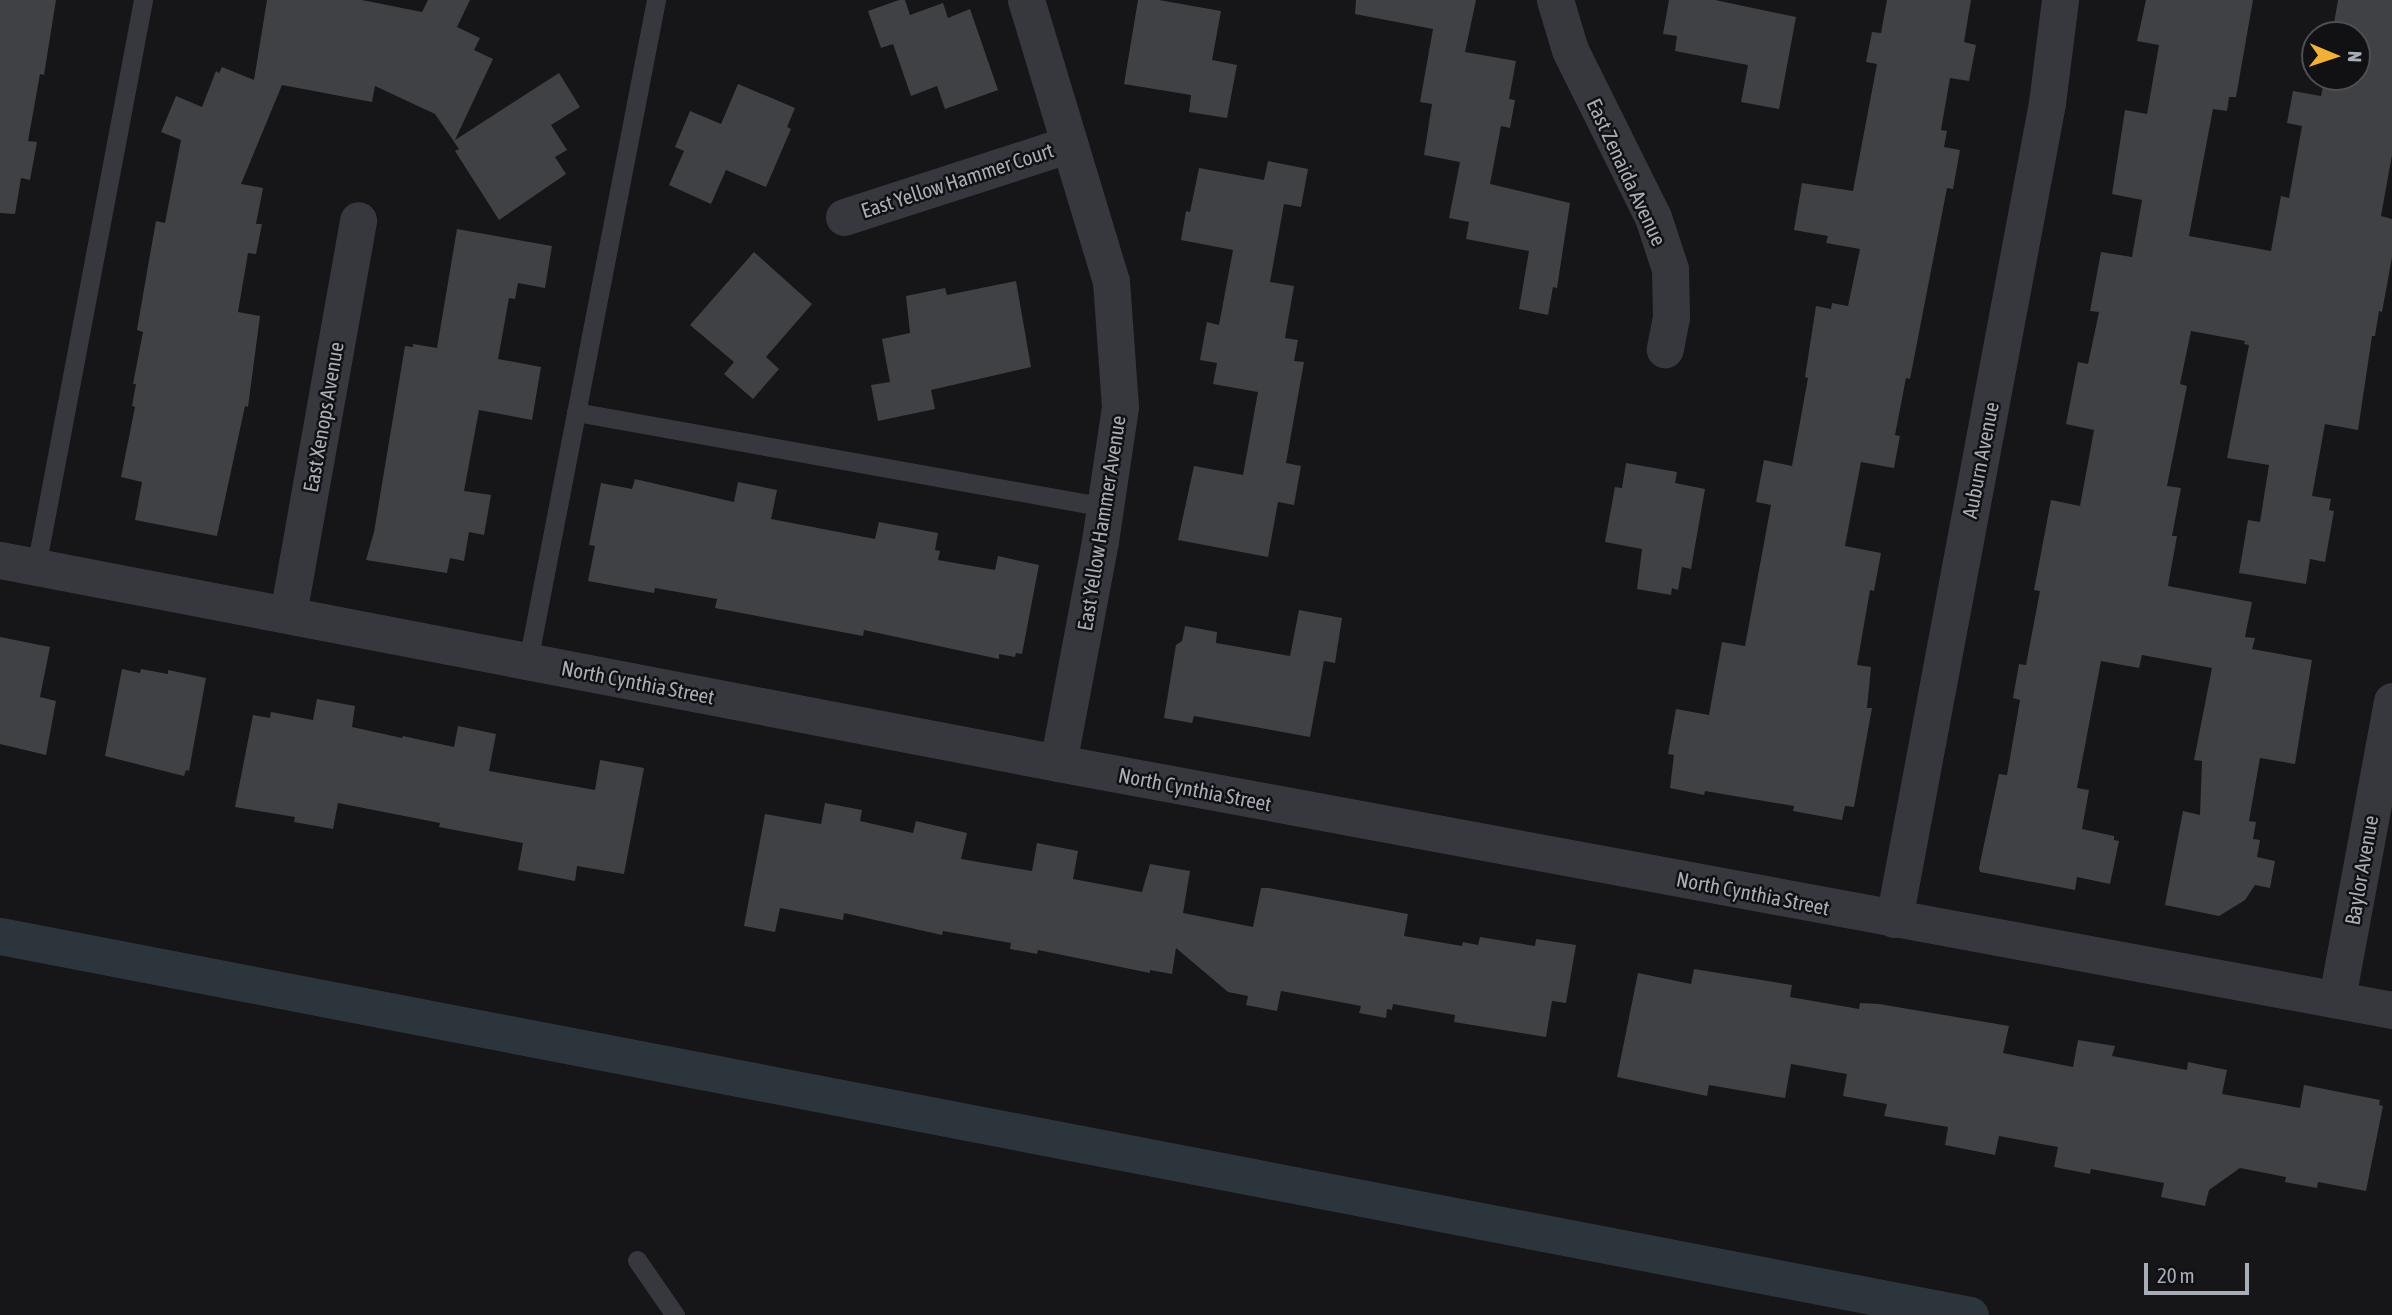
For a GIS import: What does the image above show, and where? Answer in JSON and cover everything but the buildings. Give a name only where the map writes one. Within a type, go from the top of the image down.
[{"type":"street","name":"East Yellow Hammer Avenue","points":[[1026,0],[1111,281],[1120,407],[1105,507],[1058,763]]},
{"type":"street","name":"East Zenaida Avenue","points":[[1555,0],[1570,50],[1653,217],[1670,269],[1671,317],[1665,349]]},
{"type":"street","name":"Auburn Avenue","points":[[1894,919],[2044,117],[2060,0]]},
{"type":"street","name":"East Yellow Hammer Court","points":[[844,217],[1070,144]]},
{"type":"street","name":"East Xenops Avenue","points":[[288,614],[358,220]]},
{"type":"street","name":"North Cynthia Street","points":[[0,560],[1058,763],[2392,1010]]},
{"type":"street","name":"Baylor Avenue","points":[[2337,998],[2392,701]]},
{"type":"lane","points":[[36,567],[143,0]]},
{"type":"lane","points":[[528,661],[653,1]]},
{"type":"lane","points":[[576,412],[1105,507]]},
{"type":"lane","points":[[637,1259],[675,1315]]},
{"type":"waterway","points":[[0,936],[1970,1315]]}]
